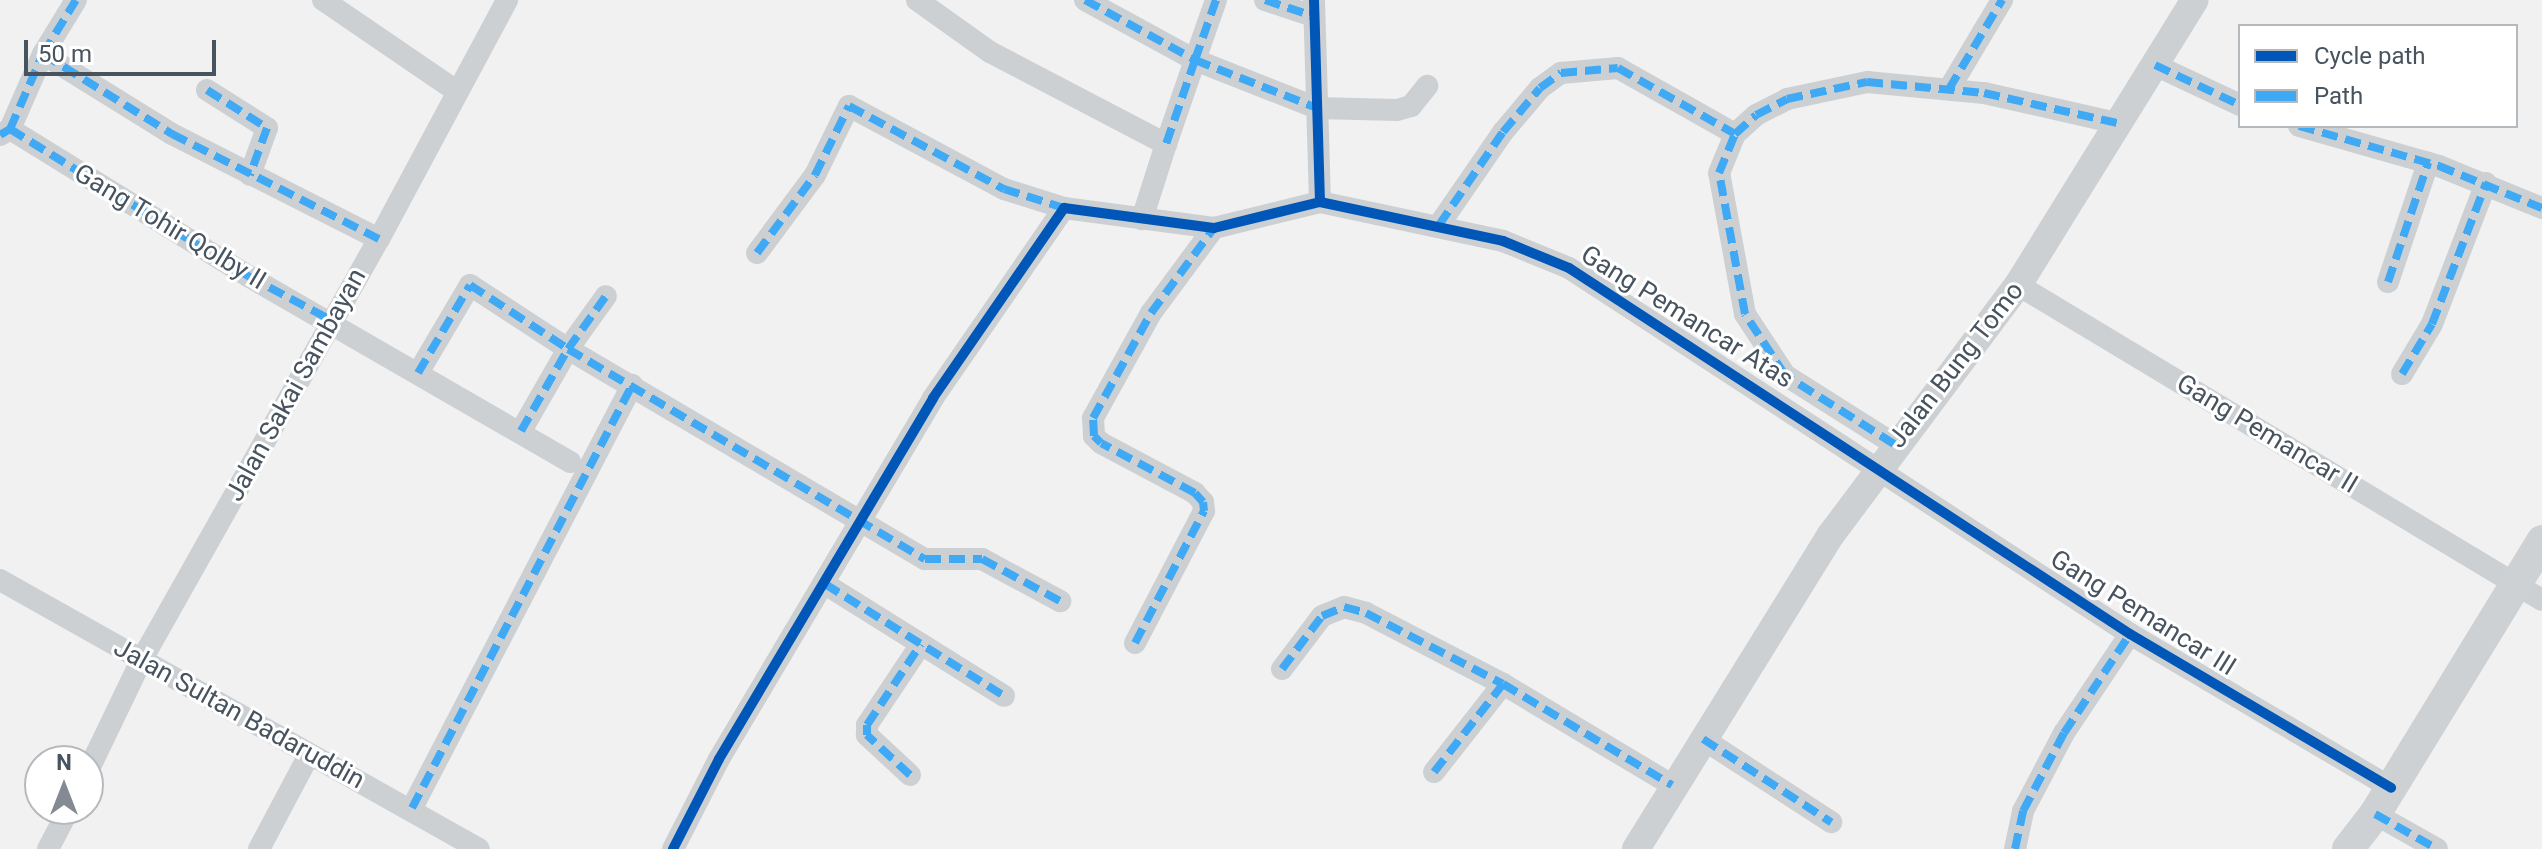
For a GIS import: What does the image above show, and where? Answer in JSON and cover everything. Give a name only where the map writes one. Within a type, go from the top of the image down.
[{"type":"main road","points":[[2348,849],[2529,592],[2542,541]]},
{"type":"street","points":[[5,132],[43,54],[76,0]]},
{"type":"street","points":[[323,0],[458,92]]},
{"type":"street","name":"Jalan Sakai Sambayan","points":[[101,745],[141,661],[379,239],[507,0]]},
{"type":"street","points":[[917,0],[1042,82],[1166,144]]},
{"type":"street","points":[[1085,0],[1195,60],[1317,108],[1397,110],[1411,106],[1427,86]]},
{"type":"street","points":[[1142,219],[1216,0]]},
{"type":"street","points":[[757,253],[815,175],[849,106],[1004,189],[1064,208],[1214,228],[1320,202],[1313,8],[1265,0]]},
{"type":"street","points":[[1949,89],[2002,0]]},
{"type":"street","name":"Jalan Bung Tomo","points":[[1636,849],[1672,785],[1886,455],[2018,285],[2195,0]]},
{"type":"street","points":[[43,54],[107,98],[250,175],[379,239]]},
{"type":"street","points":[[2155,65],[2238,104]]},
{"type":"street","points":[[1439,225],[1503,132],[1540,88],[1561,73],[1618,68],[1735,134]]},
{"type":"street","points":[[1886,455],[1785,375],[1745,314],[1719,173],[1735,134],[1756,115],[1828,86],[1867,82],[1949,89],[2117,123]]},
{"type":"street","points":[[207,90],[267,128],[250,175]]},
{"type":"street","points":[[2306,128],[2428,163],[2486,183],[2542,208]]},
{"type":"street","name":"Gang Tohir Qolby II","points":[[5,132],[570,462]]},
{"type":"street","points":[[2388,282],[2428,163]]},
{"type":"street","points":[[2402,374],[2443,298],[2486,183]]},
{"type":"street","name":"Gang Pemancar Atas","points":[[1320,202],[1503,241],[1569,268],[1886,455]]},
{"type":"street","points":[[673,849],[719,759],[933,398],[1064,208]]},
{"type":"street","points":[[1135,643],[1204,511],[1203,502],[1195,493],[1101,443],[1094,436],[1093,418],[1151,313],[1214,228]]},
{"type":"street","points":[[418,373],[470,285],[568,349],[925,559],[982,559],[1060,601]]},
{"type":"street","name":"Gang Pemancar II","points":[[2018,285],[2529,592]]},
{"type":"street","points":[[521,431],[568,349],[606,296]]},
{"type":"street","points":[[412,808],[632,385]]},
{"type":"street","name":"Gang Pemancar III","points":[[1886,455],[2130,634],[2383,801],[2437,849]]},
{"type":"street","name":"Jalan Sultan Badaruddin","points":[[0,580],[309,755],[412,808],[478,849]]},
{"type":"street","points":[[825,584],[1004,696]]},
{"type":"street","points":[[1282,669],[1322,616],[1344,607],[1366,613],[1503,684],[1672,785]]},
{"type":"street","points":[[2015,849],[2023,811],[2064,733],[2130,634]]},
{"type":"street","points":[[910,775],[867,735],[867,725],[921,644]]},
{"type":"street","points":[[1434,772],[1503,684]]},
{"type":"street","points":[[1703,739],[1831,822]]},
{"type":"street","points":[[259,849],[309,755]]},
{"type":"street","points":[[48,849],[61,825]]},
{"type":"marked path","points":[[0,135],[10,129],[43,54],[76,0]]},
{"type":"marked path","points":[[1085,0],[1195,60],[1166,144]]},
{"type":"marked path","points":[[1216,0],[1195,60],[1317,108]]},
{"type":"marked path","points":[[1265,0],[1313,16],[1313,10]]},
{"type":"marked path","points":[[1949,89],[2002,0]]},
{"type":"marked path","points":[[43,54],[172,134],[379,239]]},
{"type":"marked path","points":[[2155,65],[2238,104]]},
{"type":"marked path","points":[[1439,225],[1503,132],[1540,88],[1561,73],[1618,68],[1735,134]]},
{"type":"marked path","points":[[1894,444],[1785,375],[1745,314],[1719,173],[1735,134],[1756,115],[1787,99],[1867,82],[1984,93],[2117,123]]},
{"type":"marked path","points":[[207,90],[267,128],[250,175]]},
{"type":"marked path","points":[[757,253],[815,175],[849,106],[1004,189],[1064,208]]},
{"type":"marked path","points":[[2306,128],[2439,166],[2542,208]]},
{"type":"marked path","points":[[10,129],[248,276],[333,321]]},
{"type":"marked path","points":[[2388,282],[2428,163]]},
{"type":"marked path","points":[[2402,374],[2432,324],[2486,183]]},
{"type":"marked path","points":[[1135,643],[1204,511],[1203,502],[1195,493],[1101,443],[1094,436],[1093,418],[1151,313],[1214,228]]},
{"type":"marked path","points":[[418,373],[470,285],[568,349],[606,296]]},
{"type":"marked path","points":[[521,431],[568,349],[925,559],[982,559],[1060,601]]},
{"type":"marked path","points":[[412,808],[632,385]]},
{"type":"marked path","points":[[825,584],[1004,696]]},
{"type":"marked path","points":[[1282,669],[1322,616],[1344,607],[1366,613],[1503,684],[1672,785]]},
{"type":"marked path","points":[[2015,849],[2023,811],[2064,733],[2130,634]]},
{"type":"marked path","points":[[910,775],[867,735],[867,725],[921,644]]},
{"type":"marked path","points":[[1434,772],[1503,684]]},
{"type":"marked path","points":[[1703,739],[1831,822]]},
{"type":"marked path","points":[[2375,814],[2437,849]]},
{"type":"cycle path","points":[[673,849],[719,759],[933,398],[1064,208],[1214,228],[1320,202],[1314,0]]},
{"type":"cycle path","points":[[1320,202],[1503,241],[1569,268],[2130,634],[2391,788]]}]
